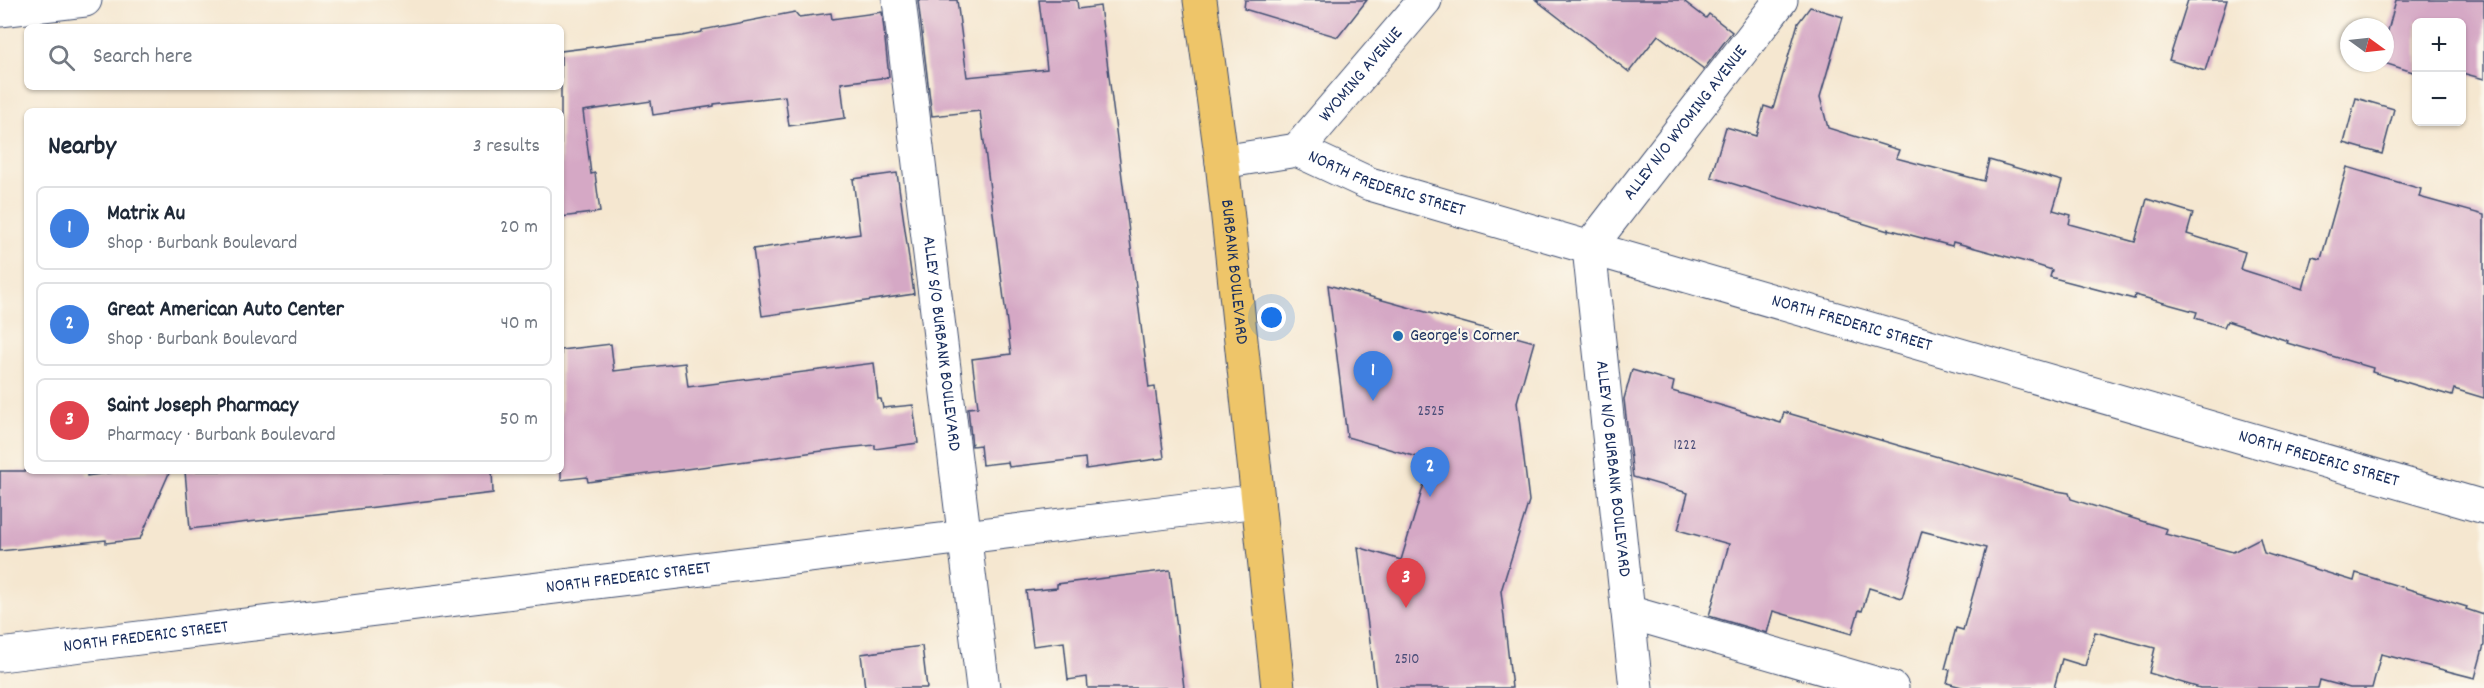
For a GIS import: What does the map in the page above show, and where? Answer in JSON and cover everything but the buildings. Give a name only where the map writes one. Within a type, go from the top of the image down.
[{"type":"main road","name":"BURBANK BOULEVARD","points":[[1200,0],[1222,162],[1278,688]]},
{"type":"street","points":[[0,10],[85,0]]},
{"type":"street","name":"ALLEY S/O BURBANK BOULEVARD","points":[[899,0],[982,688]]},
{"type":"street","name":"WYOMING AVENUE","points":[[1298,150],[1425,0]]},
{"type":"street","name":"ALLEY N/O WYOMING AVENUE","points":[[1589,248],[1781,0]]},
{"type":"street","name":"NORTH FREDERIC STREET","points":[[1222,162],[1298,150],[1370,184],[2484,507]]},
{"type":"street","name":"ALLEY N/O BURBANK BOULEVARD","points":[[1589,248],[1636,688]]},
{"type":"street","name":"NORTH FREDERIC STREET","points":[[0,655],[1258,501]]},
{"type":"street","points":[[1628,612],[1892,688]]},
{"type":"place","name":"George's Corner","points":[[1398,336]]},
{"type":"place","name":"Matrix Au","points":[[1373,401]]},
{"type":"place","name":"Great American Auto Center","points":[[1430,497]]},
{"type":"place","name":"Saint Joseph Pharmacy","points":[[1406,608]]}]
